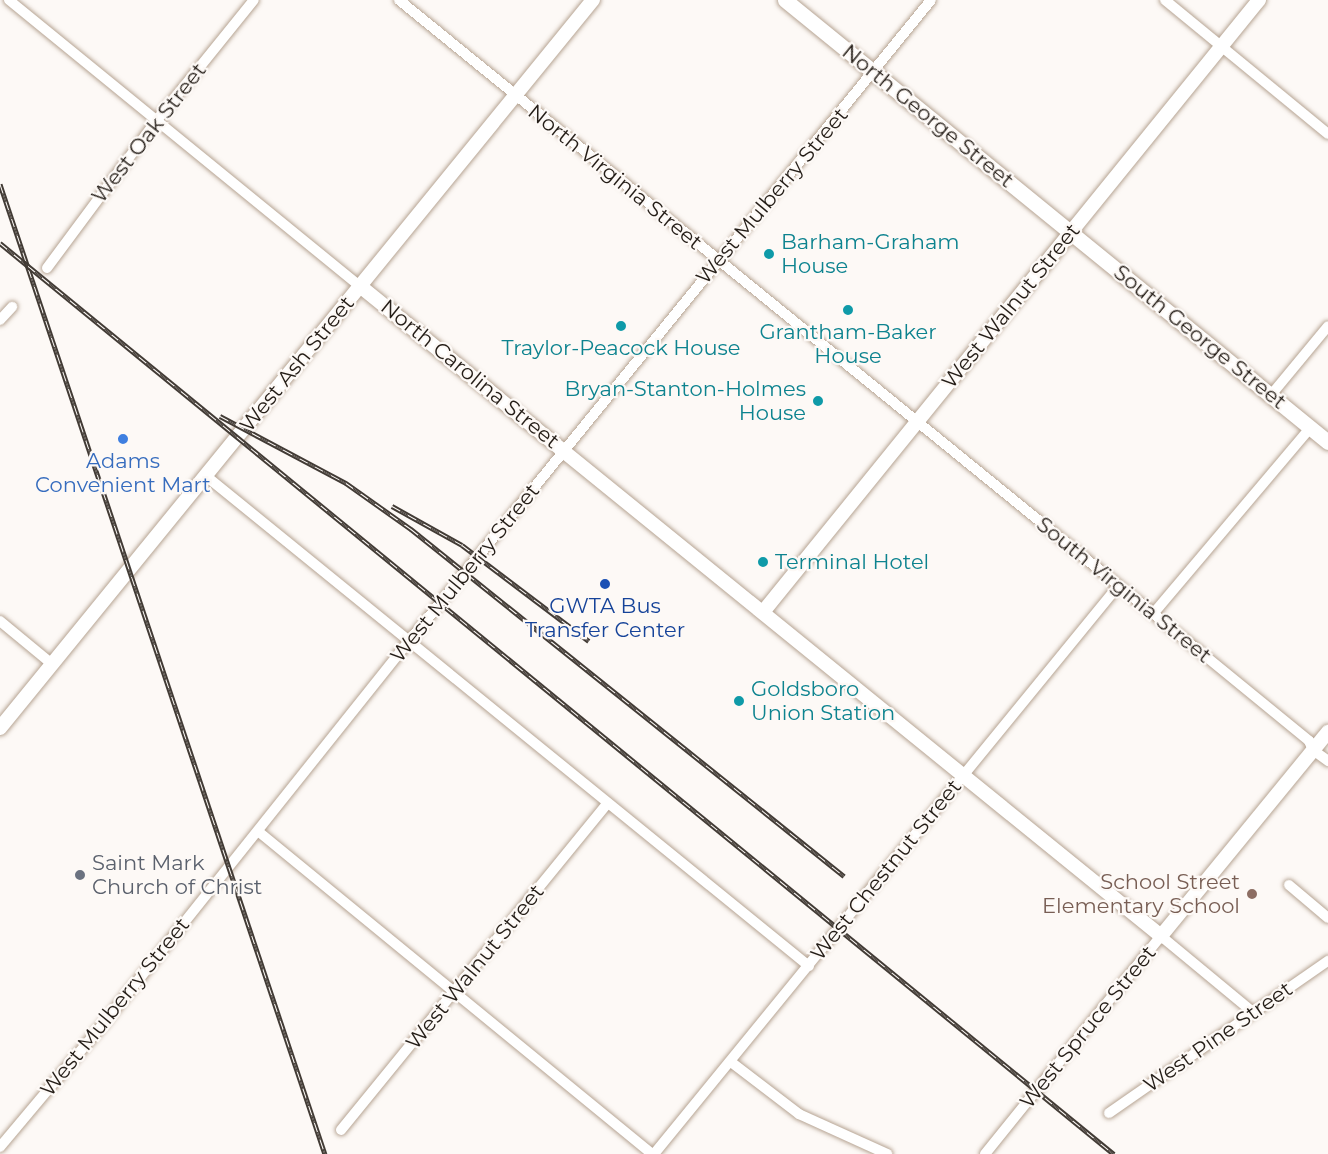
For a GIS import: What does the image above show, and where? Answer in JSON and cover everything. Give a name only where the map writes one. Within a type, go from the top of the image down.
[{"type":"main road","name":"North George Street","points":[[784,0],[1071,233]]},
{"type":"main road","name":"South George Street","points":[[1071,233],[1328,442]]},
{"type":"street","name":"North Carolina Street","points":[[9,0],[1161,936]]},
{"type":"street","name":"West Oak Street","points":[[47,268],[157,120],[254,0]]},
{"type":"street","name":"North Virginia Street","points":[[399,0],[916,422]]},
{"type":"street","name":"West Ash Street","points":[[0,728],[593,0]]},
{"type":"street","name":"West Mulberry Street","points":[[0,1147],[259,832],[410,640],[931,0]]},
{"type":"street","points":[[1165,0],[1328,134]]},
{"type":"street","name":"West Walnut Street","points":[[763,612],[1259,0]]},
{"type":"street","points":[[0,320],[12,307]]},
{"type":"street","points":[[1271,395],[1328,326]]},
{"type":"street","name":"South Virginia Street","points":[[916,422],[1309,741],[1313,750],[1328,761]]},
{"type":"street","points":[[1153,614],[1310,428]]},
{"type":"street","points":[[206,476],[809,966]]},
{"type":"street","name":"West Chestnut Street","points":[[653,1154],[731,1062],[962,775],[1119,586]]},
{"type":"street","points":[[0,621],[52,664]]},
{"type":"street","name":"West Spruce Street","points":[[984,1154],[1328,732]]},
{"type":"street","name":"West Walnut Street","points":[[341,1131],[608,803]]},
{"type":"street","points":[[259,832],[653,1154]]},
{"type":"street","points":[[1289,885],[1328,918]]},
{"type":"street","points":[[1161,936],[1253,1012]]},
{"type":"street","name":"West Pine Street","points":[[1109,1113],[1328,961]]},
{"type":"street","points":[[731,1062],[799,1114],[887,1154]]},
{"type":"railway","points":[[0,184],[325,1154]]},
{"type":"railway","points":[[0,243],[1114,1154]]},
{"type":"railway","points":[[220,416],[346,483],[411,529],[844,876]]},
{"type":"railway","points":[[392,506],[462,545],[589,641]]},
{"type":"place","name":"Barham-Graham House","points":[[769,254]]},
{"type":"place","name":"Grantham-Baker House","points":[[848,310]]},
{"type":"place","name":"Traylor-Peacock House","points":[[621,326]]},
{"type":"place","name":"Bryan-Stanton-Holmes House","points":[[818,401]]},
{"type":"place","name":"Adams Convenient Mart","points":[[123,439]]},
{"type":"place","name":"Terminal Hotel","points":[[763,562]]},
{"type":"place","name":"GWTA Bus Transfer Center","points":[[605,584]]},
{"type":"place","name":"Goldsboro Union Station","points":[[739,701]]},
{"type":"place","name":"Saint Mark Church of Christ","points":[[80,875]]},
{"type":"place","name":"School Street Elementary School","points":[[1252,894]]}]
